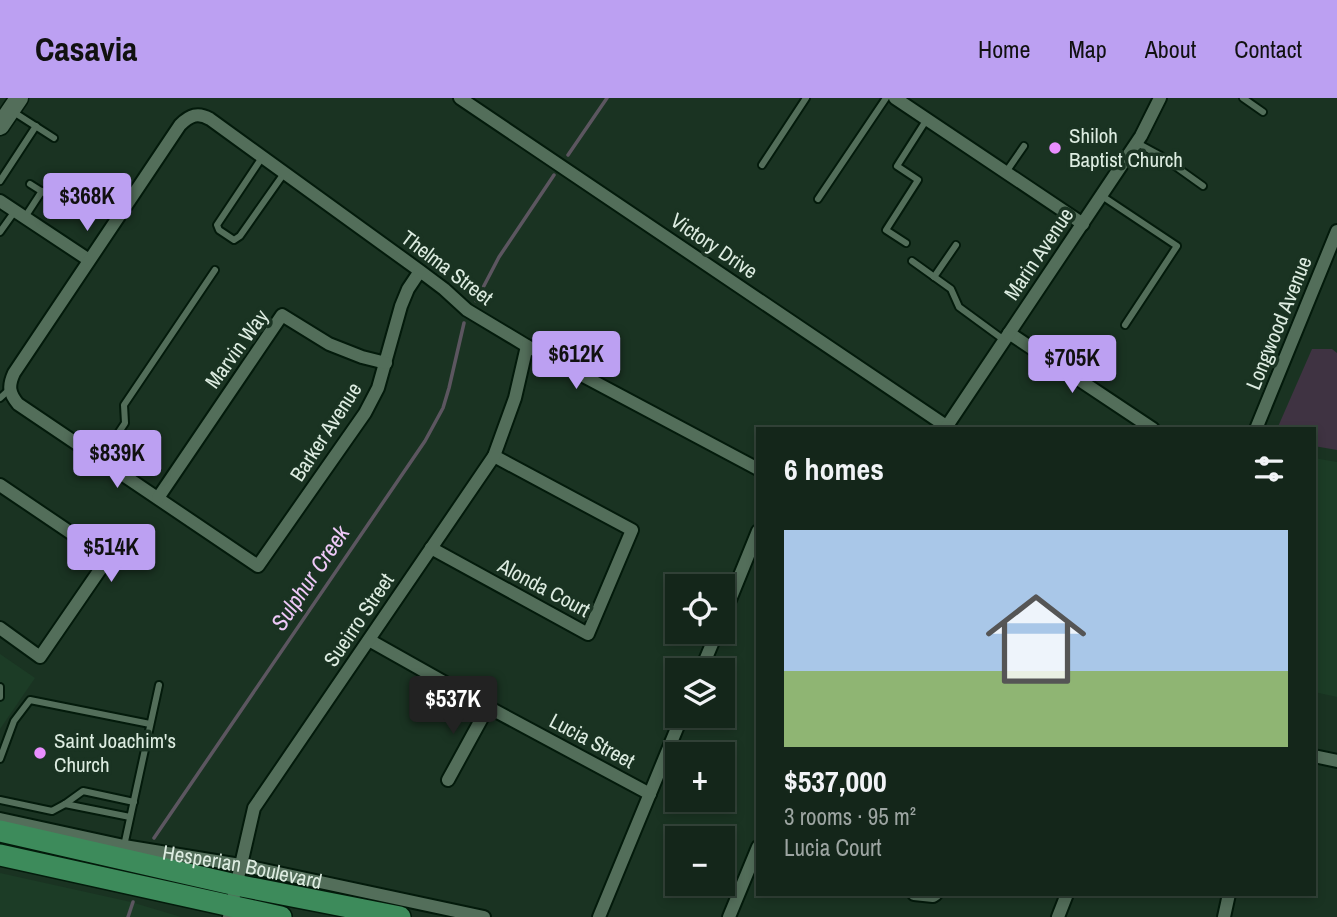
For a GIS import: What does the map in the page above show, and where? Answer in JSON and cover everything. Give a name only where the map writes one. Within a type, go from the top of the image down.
[{"type":"main road","points":[[0,126],[15,104]]},
{"type":"main road","name":"Hesperian Boulevard","points":[[0,831],[238,875],[400,917]]},
{"type":"main road","name":"Hesperian Boulevard","points":[[0,855],[230,912],[281,917]]},
{"type":"street","name":"Victory Drive","points":[[460,98],[945,427]]},
{"type":"street","points":[[895,98],[1083,224]]},
{"type":"street","name":"Marin Avenue","points":[[947,427],[1137,143],[1160,98]]},
{"type":"street","name":"Thelma Street","points":[[89,260],[180,125],[191,116],[202,115],[210,118],[420,271],[467,310],[527,346],[756,468]]},
{"type":"street","points":[[0,201],[89,260],[14,373],[5,393],[158,498]]},
{"type":"street","name":"Longwood Avenue","points":[[1257,427],[1337,231]]},
{"type":"street","name":"Barker Avenue","points":[[158,498],[258,566],[365,413],[378,388],[401,306],[420,271]]},
{"type":"street","name":"Marvin Way","points":[[158,498],[282,315],[329,344],[386,363]]},
{"type":"street","points":[[1007,337],[1147,427]]},
{"type":"street","name":"Sueirro Street","points":[[230,912],[254,808],[494,456],[515,398],[527,346]]},
{"type":"street","name":"Alonda Court","points":[[431,548],[588,634],[632,530],[494,456]]},
{"type":"street","points":[[0,485],[108,558],[40,657],[0,628]]},
{"type":"street","points":[[735,588],[756,536]]},
{"type":"street","name":"Lucia Street","points":[[369,640],[650,794]]},
{"type":"street","points":[[448,780],[488,707]]},
{"type":"street","points":[[600,917],[677,728]]},
{"type":"street","points":[[1316,756],[1337,761]]},
{"type":"street","name":"Hesperian Boulevard","points":[[0,819],[124,846],[238,875],[484,917]]},
{"type":"street","points":[[729,917],[756,855]]},
{"type":"street","points":[[1062,916],[1067,896]]},
{"type":"street","points":[[1224,917],[1229,896]]},
{"type":"lane","points":[[762,165],[806,98]]},
{"type":"lane","points":[[818,199],[886,98]]},
{"type":"lane","points":[[1243,98],[1263,112]]},
{"type":"lane","points":[[15,104],[36,127],[54,138]]},
{"type":"lane","points":[[906,243],[886,230],[918,180],[897,166],[927,119]]},
{"type":"lane","points":[[0,181],[36,127]]},
{"type":"lane","points":[[1137,143],[1161,156],[1203,186]]},
{"type":"lane","points":[[1006,172],[1024,146]]},
{"type":"lane","points":[[262,156],[217,225],[219,230],[234,240],[240,236],[285,172]]},
{"type":"lane","points":[[30,184],[49,196]]},
{"type":"lane","points":[[0,233],[42,191]]},
{"type":"lane","points":[[1102,196],[1177,246],[1125,325]]},
{"type":"lane","points":[[934,276],[956,245]]},
{"type":"lane","points":[[912,261],[951,289],[958,307],[1007,337]]},
{"type":"lane","points":[[100,459],[125,423],[124,405],[215,270]]},
{"type":"lane","points":[[124,846],[159,685]]},
{"type":"lane","points":[[0,687],[0,697]]},
{"type":"lane","points":[[0,759],[14,721],[30,700],[150,724]]},
{"type":"lane","points":[[0,800],[52,811],[82,791],[134,802]]},
{"type":"lane","points":[[65,804],[130,817]]},
{"type":"shaded area","points":[[1312,349],[1332,349],[1337,353],[1337,450],[1316,446],[1316,427],[1278,427]]},
{"type":"shaded area","points":[[1316,458],[1337,462],[1337,697],[1316,692]]},
{"type":"shaded area","points":[[0,654],[35,678],[0,729]]},
{"type":"shaded area","points":[[0,873],[131,902],[181,917],[0,917]]},
{"type":"waterway","name":"Sulphur Creek","points":[[568,155],[607,98]]},
{"type":"waterway","name":"Sulphur Creek","points":[[476,301],[499,257],[554,175]]},
{"type":"waterway","name":"Sulphur Creek","points":[[154,838],[425,441],[443,408],[464,323]]},
{"type":"waterway","name":"Sulphur Creek","points":[[128,917],[133,902]]},
{"type":"place","name":"Shiloh Baptist Church","points":[[1055,148]]},
{"type":"place","name":"Saint Joachim's Church","points":[[40,753]]}]
